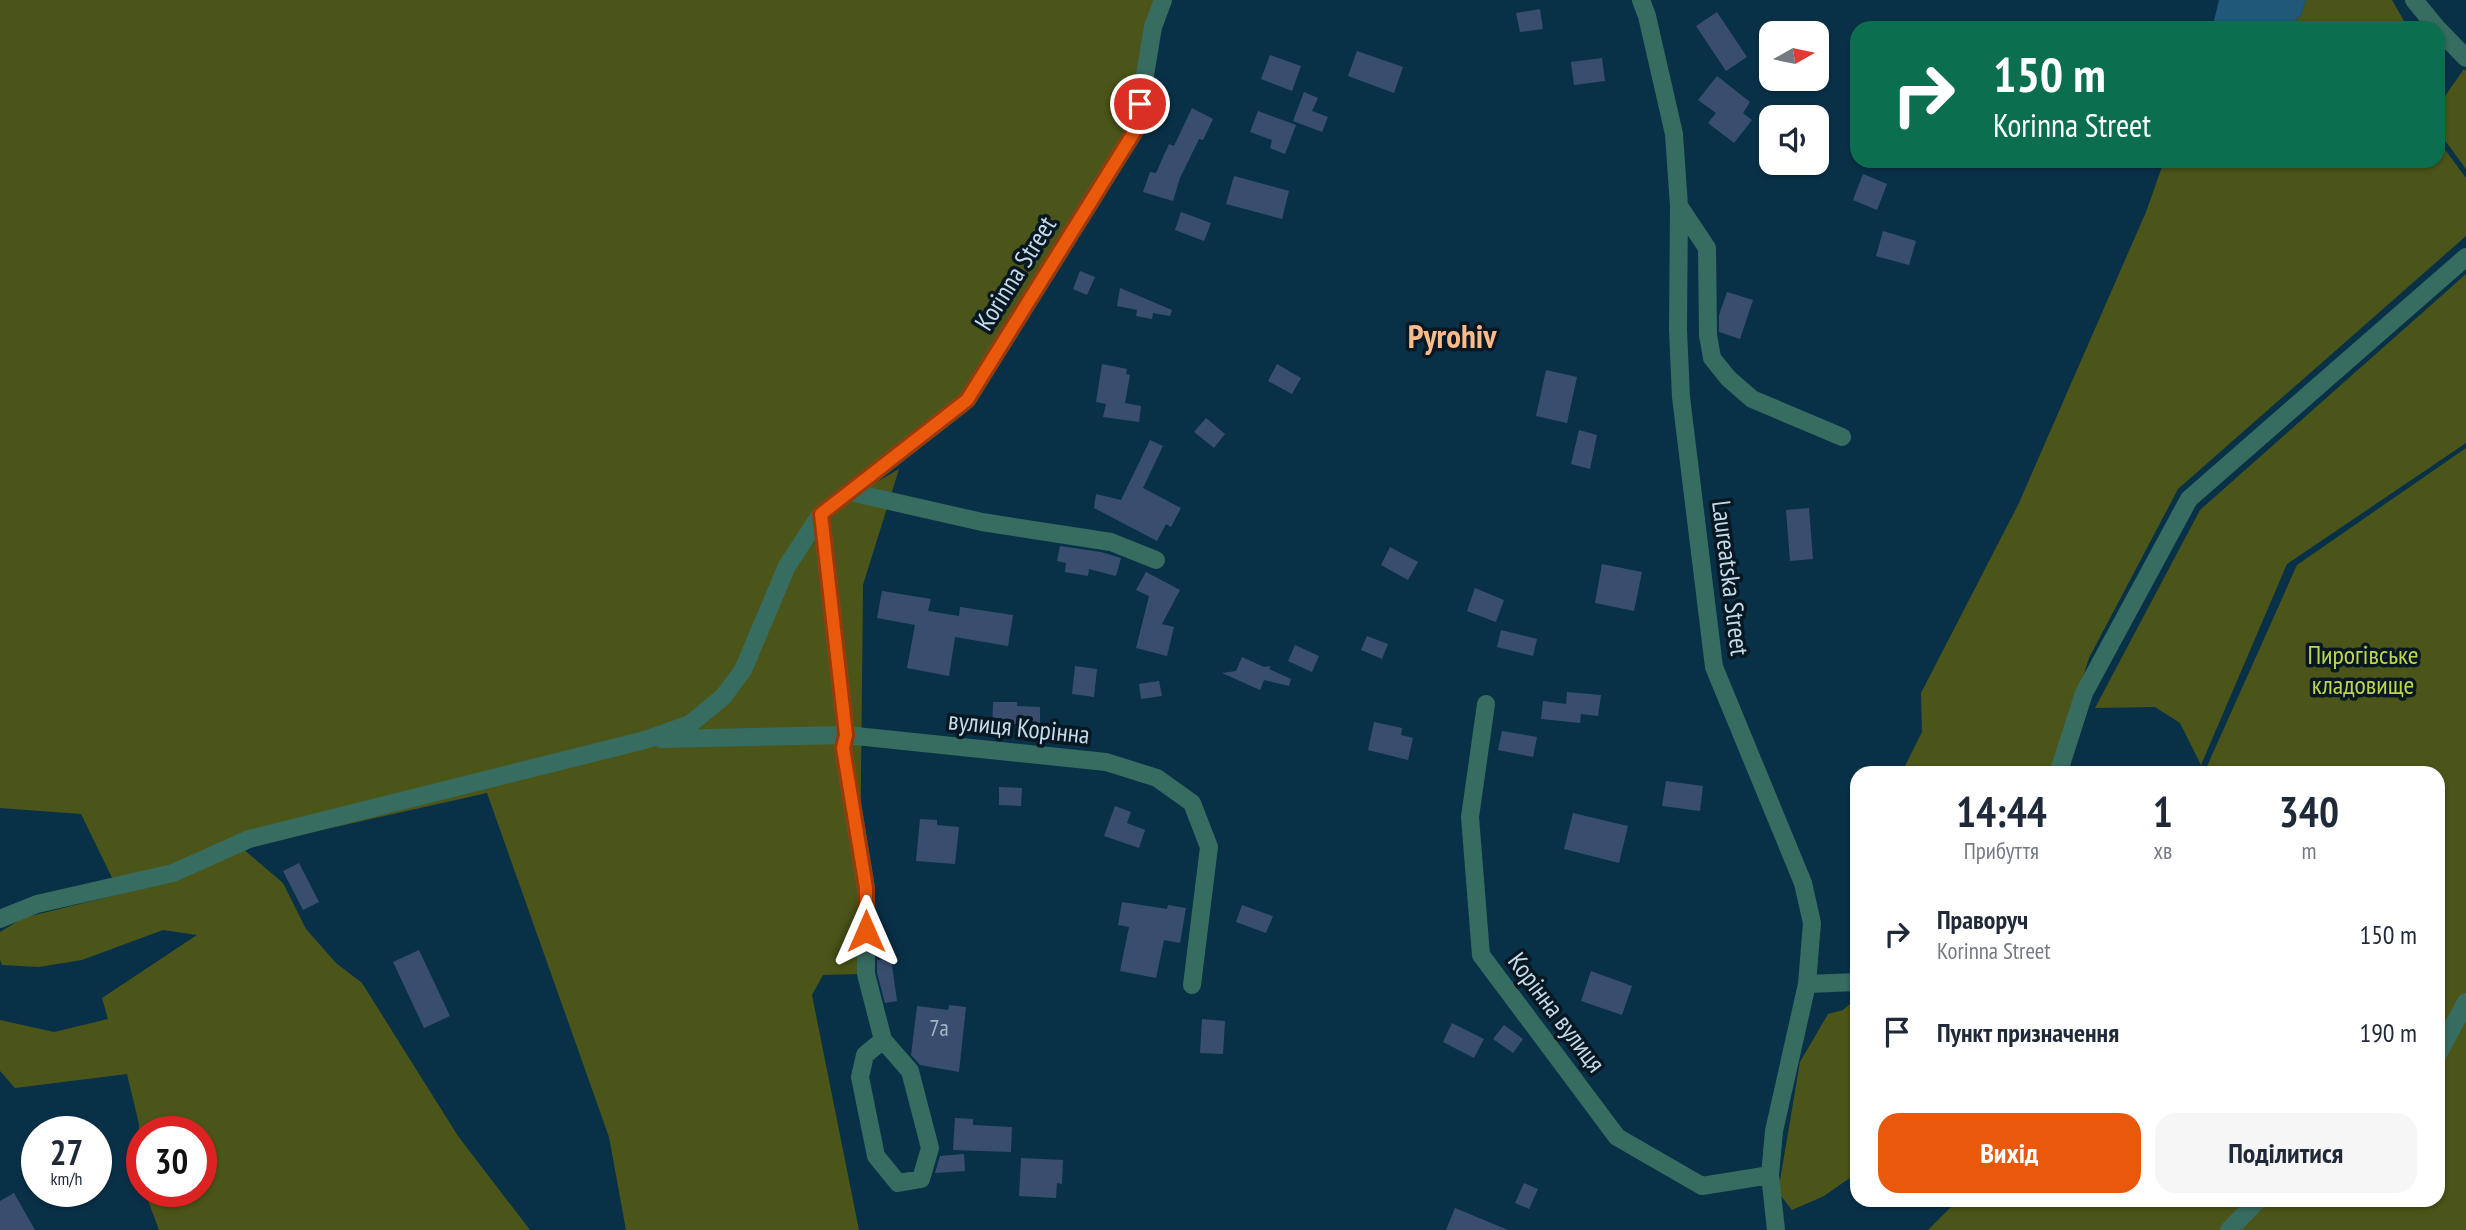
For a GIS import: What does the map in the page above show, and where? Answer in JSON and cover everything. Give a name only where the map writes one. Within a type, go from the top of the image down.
[{"type":"street","name":"Korinna Street","points":[[645,740],[690,724],[723,697],[743,670],[787,566],[821,514],[967,400],[1136,129],[1153,27],[1163,0]]},
{"type":"street","name":"Laureatska Street","points":[[1640,0],[1647,16],[1674,134],[1679,206],[1678,330],[1681,397],[1714,667],[1803,883],[1812,923],[1807,985],[1774,1131],[1770,1175],[1776,1230]]},
{"type":"street","points":[[2414,0],[2431,21]]},
{"type":"street","points":[[2445,36],[2466,58]]},
{"type":"street","points":[[1679,206],[1707,248],[1712,358],[1728,378],[1752,399],[1842,437]]},
{"type":"street","points":[[2061,766],[2084,693],[2189,499],[2466,257]]},
{"type":"street","points":[[850,492],[982,522],[1111,542],[1156,560]]},
{"type":"street","points":[[821,514],[846,735],[843,748],[866,888],[866,974],[883,1040],[910,1071],[930,1148],[921,1179],[898,1183],[876,1156],[860,1077],[865,1055],[883,1040]]},
{"type":"street","name":"Корінна вулиця","points":[[1486,704],[1470,817],[1481,955],[1617,1137],[1702,1186],[1770,1175]]},
{"type":"street","name":"вулиця Корінна","points":[[645,740],[846,735],[1106,762],[1157,778],[1192,803],[1209,846],[1192,985]]},
{"type":"street","points":[[0,919],[37,904],[173,873],[249,839],[645,740]]},
{"type":"street","points":[[1807,985],[1850,982]]},
{"type":"street","points":[[2445,1041],[2466,1002]]},
{"type":"street","points":[[2229,1230],[2251,1207]]},
{"type":"green space","points":[[0,0],[1163,0],[1136,129],[967,400],[828,510],[899,469],[863,585],[859,974],[823,975],[812,995],[859,1230],[626,1230],[609,1137],[487,793],[242,848],[283,883],[306,929],[336,963],[362,983],[458,1136],[530,1230],[159,1230],[151,1207],[217,1207],[217,1116],[137,1116],[127,1074],[15,1088],[0,1071],[0,1020],[54,1032],[108,1019],[102,998],[197,935],[163,930],[82,960],[39,967],[2,965],[0,932],[23,918],[120,894],[81,814],[0,808]]},
{"type":"green space","points":[[2306,0],[2392,0],[2404,21],[2295,21],[2301,15]]},
{"type":"green space","points":[[2464,69],[2466,169],[2445,140],[2445,96]]},
{"type":"green space","points":[[2445,150],[2466,178],[2466,236],[2178,489],[2089,658],[2054,766],[1905,766],[1922,732],[1921,693],[2018,505],[2146,212],[2162,168],[2445,168]]},
{"type":"green space","points":[[2466,274],[2466,443],[2287,564],[2201,765],[2180,723],[2155,707],[2095,708],[2200,510]]},
{"type":"green space","name":"Пирогівське кладовище","points":[[2466,448],[2466,1230],[1928,1230],[1951,1207],[2445,1207],[2445,766],[2207,766],[2297,565]]},
{"type":"green space","points":[[1850,1004],[1850,1178],[1824,1196],[1792,1210],[1778,1192],[1800,1062],[1828,1014],[1843,1010]]},
{"type":"water","points":[[2219,0],[2306,0],[2301,15],[2295,21],[2214,21]]},
{"type":"building","points":[[1540,9],[1543,29],[1520,32],[1516,13]]},
{"type":"building","points":[[1717,12],[1747,57],[1726,71],[1696,26]]},
{"type":"building","points":[[1357,51],[1403,67],[1394,93],[1348,76]]},
{"type":"building","points":[[1270,55],[1301,66],[1292,91],[1261,79]]},
{"type":"building","points":[[1602,58],[1605,81],[1574,85],[1571,62]]},
{"type":"building","points":[[1717,76],[1750,102],[1743,113],[1752,120],[1734,143],[1708,123],[1716,113],[1698,100]]},
{"type":"building","points":[[1304,92],[1318,98],[1312,111],[1328,117],[1322,132],[1293,121]]},
{"type":"building","points":[[1192,108],[1213,119],[1203,140],[1199,139],[1180,178],[1173,201],[1143,192],[1150,172],[1156,173],[1169,144],[1174,146]]},
{"type":"building","points":[[1258,111],[1296,125],[1285,154],[1270,148],[1272,140],[1250,132]]},
{"type":"building","points":[[1863,174],[1887,184],[1877,210],[1853,200]]},
{"type":"building","points":[[1234,176],[1289,191],[1282,219],[1226,204]]},
{"type":"building","points":[[1181,212],[1211,223],[1204,241],[1175,230]]},
{"type":"building","points":[[1883,231],[1916,241],[1909,265],[1876,256]]},
{"type":"building","points":[[1080,271],[1095,277],[1087,295],[1073,289]]},
{"type":"building","points":[[1120,288],[1172,310],[1170,316],[1153,313],[1152,319],[1136,316],[1137,310],[1117,306]]},
{"type":"building","points":[[1727,292],[1753,300],[1740,339],[1719,332],[1719,315]]},
{"type":"building","points":[[1102,364],[1127,369],[1126,374],[1130,375],[1125,403],[1141,406],[1139,422],[1103,417],[1106,404],[1096,402]]},
{"type":"building","points":[[1277,364],[1301,378],[1292,394],[1268,381]]},
{"type":"building","points":[[1546,370],[1577,377],[1567,423],[1536,416]]},
{"type":"building","points":[[1206,418],[1225,434],[1214,448],[1194,432]]},
{"type":"building","points":[[1579,430],[1597,435],[1590,469],[1571,464]]},
{"type":"building","points":[[1150,440],[1163,446],[1143,488],[1181,508],[1171,527],[1166,524],[1157,541],[1094,508],[1096,494],[1121,500]]},
{"type":"building","points":[[1809,508],[1813,559],[1790,561],[1786,510]]},
{"type":"building","points":[[1060,546],[1121,558],[1116,576],[1089,569],[1088,576],[1065,572],[1066,563],[1057,561]]},
{"type":"building","points":[[1390,547],[1418,562],[1408,580],[1381,565]]},
{"type":"building","points":[[1602,564],[1642,572],[1634,611],[1595,603]]},
{"type":"building","points":[[1146,572],[1180,590],[1162,624],[1174,627],[1167,656],[1136,648],[1149,596],[1136,590]]},
{"type":"building","points":[[1475,588],[1504,600],[1496,622],[1467,611]]},
{"type":"building","points":[[882,591],[931,599],[928,611],[959,616],[960,607],[1013,615],[1008,646],[955,637],[949,676],[907,668],[915,625],[877,618]]},
{"type":"building","points":[[1501,630],[1537,639],[1533,656],[1497,647]]},
{"type":"building","points":[[1367,636],[1388,644],[1382,659],[1361,650]]},
{"type":"building","points":[[1295,645],[1319,656],[1312,672],[1288,661]]},
{"type":"building","points":[[1242,657],[1264,667],[1271,666],[1269,669],[1291,679],[1289,686],[1264,680],[1260,690],[1222,673],[1236,671]]},
{"type":"building","points":[[1075,666],[1097,669],[1094,697],[1072,694]]},
{"type":"building","points":[[1159,681],[1162,696],[1141,699],[1139,684]]},
{"type":"building","points":[[1567,692],[1601,695],[1598,716],[1581,714],[1580,723],[1541,719],[1543,701],[1566,704]]},
{"type":"building","points":[[993,702],[1017,702],[1017,706],[1040,707],[1040,724],[1011,724],[1011,734],[992,733]]},
{"type":"building","points":[[1374,722],[1402,728],[1401,735],[1413,738],[1408,760],[1368,750]]},
{"type":"building","points":[[1502,731],[1537,737],[1533,757],[1498,750]]},
{"type":"building","points":[[1666,781],[1703,786],[1700,811],[1662,806]]},
{"type":"building","points":[[999,787],[1022,788],[1021,806],[999,805]]},
{"type":"building","points":[[1115,806],[1131,812],[1127,823],[1145,830],[1139,848],[1104,836]]},
{"type":"building","points":[[1573,813],[1628,826],[1619,863],[1564,849]]},
{"type":"building","points":[[920,819],[937,820],[937,825],[959,827],[955,864],[916,861]]},
{"type":"building","points":[[299,863],[319,902],[303,910],[283,871]]},
{"type":"building","points":[[1122,902],[1167,909],[1168,905],[1186,908],[1180,943],[1164,940],[1156,978],[1120,971],[1129,927],[1118,925]]},
{"type":"building","points":[[1242,905],[1273,916],[1266,933],[1236,922]]},
{"type":"building","points":[[419,950],[450,1016],[424,1028],[393,962]]},
{"type":"building","points":[[891,958],[897,1001],[885,1003],[877,973],[877,960]]},
{"type":"building","points":[[1591,971],[1632,986],[1622,1015],[1581,1001]]},
{"type":"building","points":[[949,1005],[966,1007],[959,1072],[920,1065],[911,1055],[917,1006],[948,1010]]},
{"type":"building","points":[[1202,1019],[1225,1021],[1223,1054],[1200,1053]]},
{"type":"building","points":[[1452,1023],[1484,1039],[1474,1058],[1443,1042]]},
{"type":"building","points":[[1504,1025],[1523,1039],[1513,1053],[1493,1039]]},
{"type":"building","points":[[955,1118],[973,1119],[973,1125],[1012,1127],[1011,1152],[953,1150]]},
{"type":"building","points":[[964,1154],[965,1171],[935,1173],[940,1156]]},
{"type":"building","points":[[1021,1158],[1063,1160],[1062,1184],[1057,1183],[1056,1198],[1019,1196]]},
{"type":"building","points":[[1524,1183],[1538,1189],[1529,1209],[1515,1203]]},
{"type":"building","points":[[14,1193],[35,1230],[0,1230],[0,1201]]},
{"type":"building","points":[[1455,1208],[1508,1230],[1446,1230]]},
{"type":"district","name":"Pyrohiv","points":[[1452,335]]},
{"type":"route","points":[[866,931],[866,888],[843,748],[846,735],[821,514],[967,400],[1136,129],[1140,104]]}]
